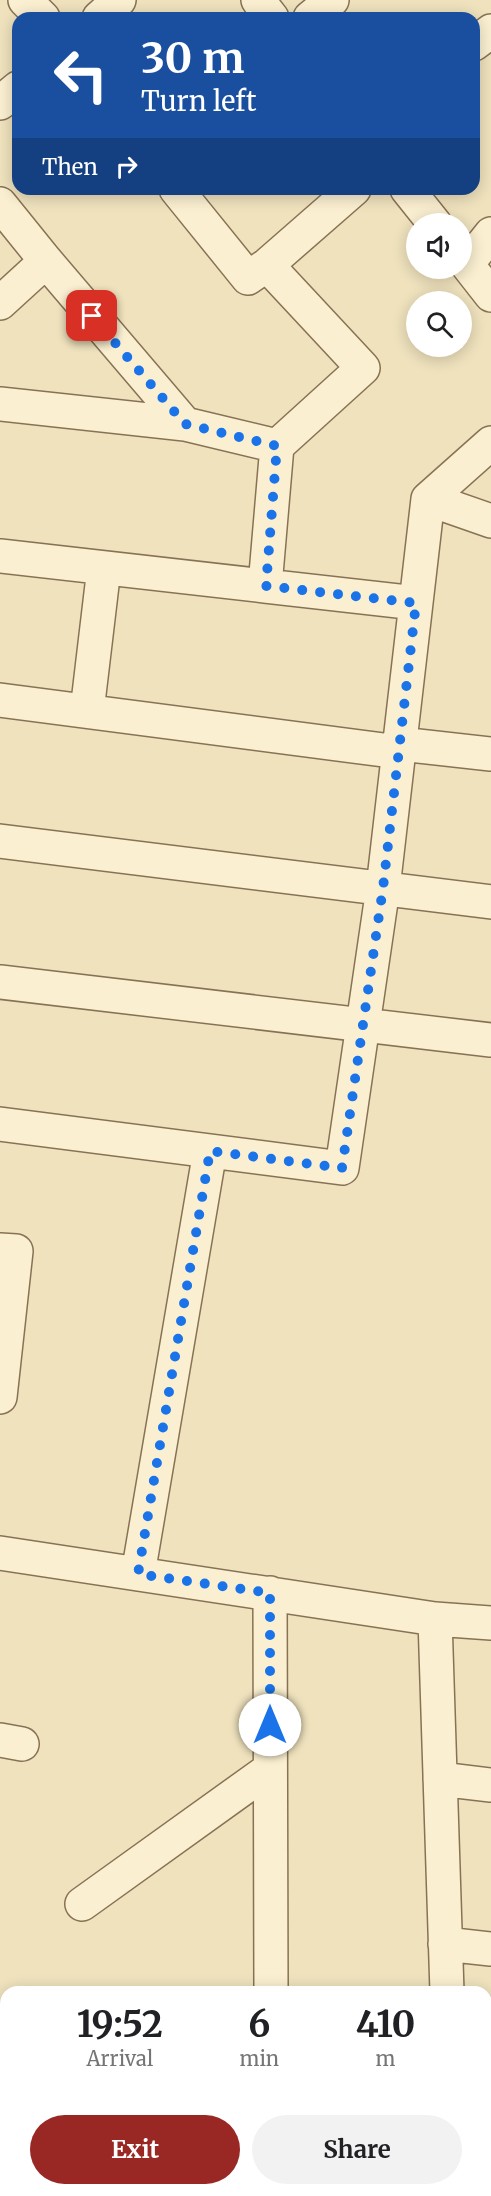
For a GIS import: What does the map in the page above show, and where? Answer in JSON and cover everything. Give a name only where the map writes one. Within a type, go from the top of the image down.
[{"type":"street","points":[[25,0],[37,12]]},
{"type":"street","points":[[106,12],[119,0]]},
{"type":"street","points":[[258,0],[267,12]]},
{"type":"street","points":[[317,12],[332,0]]},
{"type":"street","points":[[0,103],[12,93]]},
{"type":"street","points":[[181,195],[248,278],[267,265],[347,195]]},
{"type":"street","points":[[413,195],[427,213]]},
{"type":"street","points":[[0,204],[185,424]]},
{"type":"street","points":[[478,275],[491,234]]},
{"type":"street","points":[[0,303],[46,261]]},
{"type":"street","points":[[266,586],[277,446],[363,368],[267,265]]},
{"type":"street","points":[[0,404],[185,424],[277,446]]},
{"type":"street","points":[[0,1124],[342,1168],[383,888],[428,500],[491,443]]},
{"type":"street","points":[[428,500],[491,521]]},
{"type":"street","points":[[0,556],[416,603]]},
{"type":"street","points":[[87,711],[104,568]]},
{"type":"street","points":[[0,700],[399,748],[491,754]]},
{"type":"street","points":[[0,841],[491,902]]},
{"type":"street","points":[[0,982],[491,1040]]},
{"type":"street","points":[[138,1574],[210,1151]]},
{"type":"street","points":[[0,1250],[16,1251],[0,1397]]},
{"type":"street","points":[[0,1553],[435,1619],[491,1623]]},
{"type":"street","points":[[270,1593],[271,1986]]},
{"type":"street","points":[[435,1619],[447,1986]]},
{"type":"street","points":[[82,1904],[270,1769]]},
{"type":"street","points":[[440,1779],[491,1785]]},
{"type":"street","points":[[445,1944],[491,1949]]},
{"type":"route","points":[[92,316],[185,424],[277,446],[266,586],[416,603],[383,888],[342,1168],[210,1151],[138,1574],[270,1593],[270,1725]]}]
